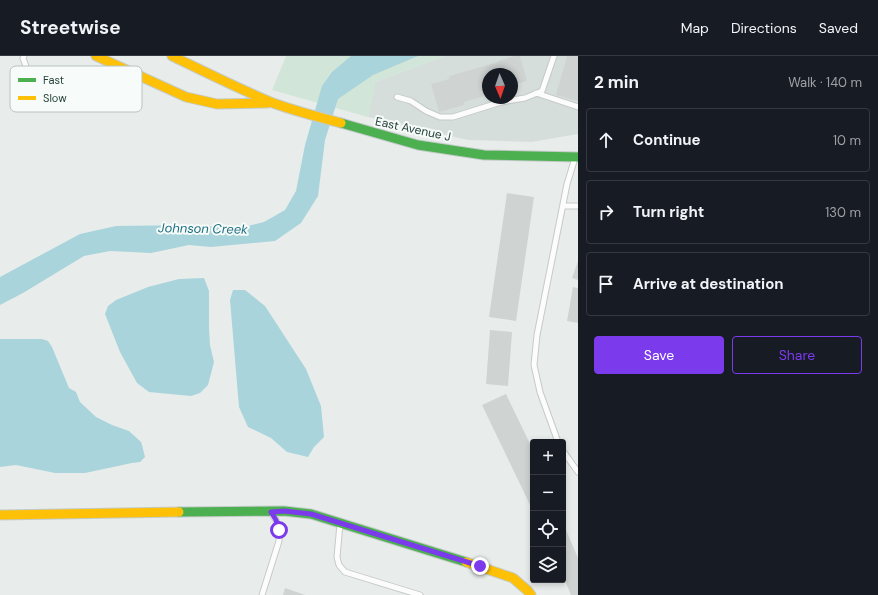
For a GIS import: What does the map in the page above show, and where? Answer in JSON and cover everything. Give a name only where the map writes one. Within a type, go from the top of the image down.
[{"type":"street","name":"East Avenue J","points":[[96,56],[116,66]]},
{"type":"street","name":"East Avenue J","points":[[172,56],[243,90],[297,112],[418,145],[484,155],[577,157]]},
{"type":"street","name":"East Avenue J","points":[[142,78],[186,97],[217,104],[274,103]]},
{"type":"street","points":[[0,515],[284,511],[311,514],[480,566],[514,578],[531,595]]},
{"type":"lane","points":[[24,56],[23,58],[26,66]]},
{"type":"lane","points":[[397,98],[411,101],[426,111],[440,117],[453,118],[501,102],[525,98],[542,91],[553,56]]},
{"type":"lane","points":[[536,93],[578,107]]},
{"type":"lane","points":[[557,439],[540,392],[534,365],[537,335],[567,184],[577,157]]},
{"type":"lane","points":[[563,206],[578,206]]},
{"type":"lane","points":[[566,455],[578,472]]},
{"type":"lane","points":[[262,595],[279,540],[279,530],[276,520],[271,512]]},
{"type":"lane","points":[[340,523],[337,557],[339,565],[345,572],[420,595]]},
{"type":"shaded area","points":[[444,56],[578,56],[578,134],[532,142],[468,140],[368,117],[375,82]]},
{"type":"green space","points":[[286,56],[444,56],[375,82],[368,117],[272,90]]},
{"type":"water","name":"Johnson Creek","points":[[351,56],[418,56],[373,75],[338,99],[325,140],[318,196],[301,223],[275,241],[211,247],[189,245],[151,253],[110,251],[84,256],[23,293],[0,305],[0,277],[80,234],[116,226],[189,225],[239,228],[264,222],[285,210],[296,191],[305,145],[322,86],[332,72]]},
{"type":"water","points":[[204,278],[209,291],[210,345],[214,362],[208,385],[200,393],[191,396],[149,392],[137,383],[120,352],[105,314],[108,306],[116,300],[148,287],[179,279]]},
{"type":"water","points":[[233,290],[245,290],[265,306],[306,369],[321,406],[324,437],[314,447],[308,457],[287,452],[271,438],[248,427],[239,407],[230,300]]},
{"type":"water","points":[[0,339],[42,339],[48,341],[52,347],[69,388],[76,392],[80,402],[96,417],[129,431],[141,442],[145,457],[140,462],[85,473],[55,473],[16,465],[0,467]]},
{"type":"building","points":[[520,56],[527,81],[518,83],[518,68],[482,68],[482,97],[464,102],[464,105],[439,112],[431,84],[449,79],[449,76],[499,62],[498,61]]},
{"type":"building","points":[[567,56],[578,56],[578,101],[556,95]]},
{"type":"building","points":[[507,193],[534,197],[516,321],[489,317]]},
{"type":"building","points":[[578,261],[578,280],[572,278]]},
{"type":"building","points":[[573,287],[578,288],[578,323],[567,321]]},
{"type":"building","points":[[490,330],[512,332],[508,386],[486,384]]},
{"type":"building","points":[[506,394],[530,444],[530,505],[482,405]]},
{"type":"building","points":[[566,530],[578,558],[578,595],[571,595],[566,583]]},
{"type":"building","points":[[285,588],[305,595],[283,595]]},
{"type":"traffic: fast","points":[[341,123],[418,145],[484,155],[578,157]]},
{"type":"traffic: fast","points":[[179,512],[284,511],[311,514],[466,562]]},
{"type":"traffic: slow","points":[[96,56],[118,66]]},
{"type":"traffic: slow","points":[[172,56],[273,103],[341,123]]},
{"type":"traffic: slow","points":[[142,77],[186,97],[217,104],[268,103]]},
{"type":"traffic: slow","points":[[0,515],[179,512]]},
{"type":"traffic: slow","points":[[466,562],[513,578],[531,595]]},
{"type":"route","points":[[279,530],[276,520],[271,512],[284,511],[311,514],[480,566]]}]
